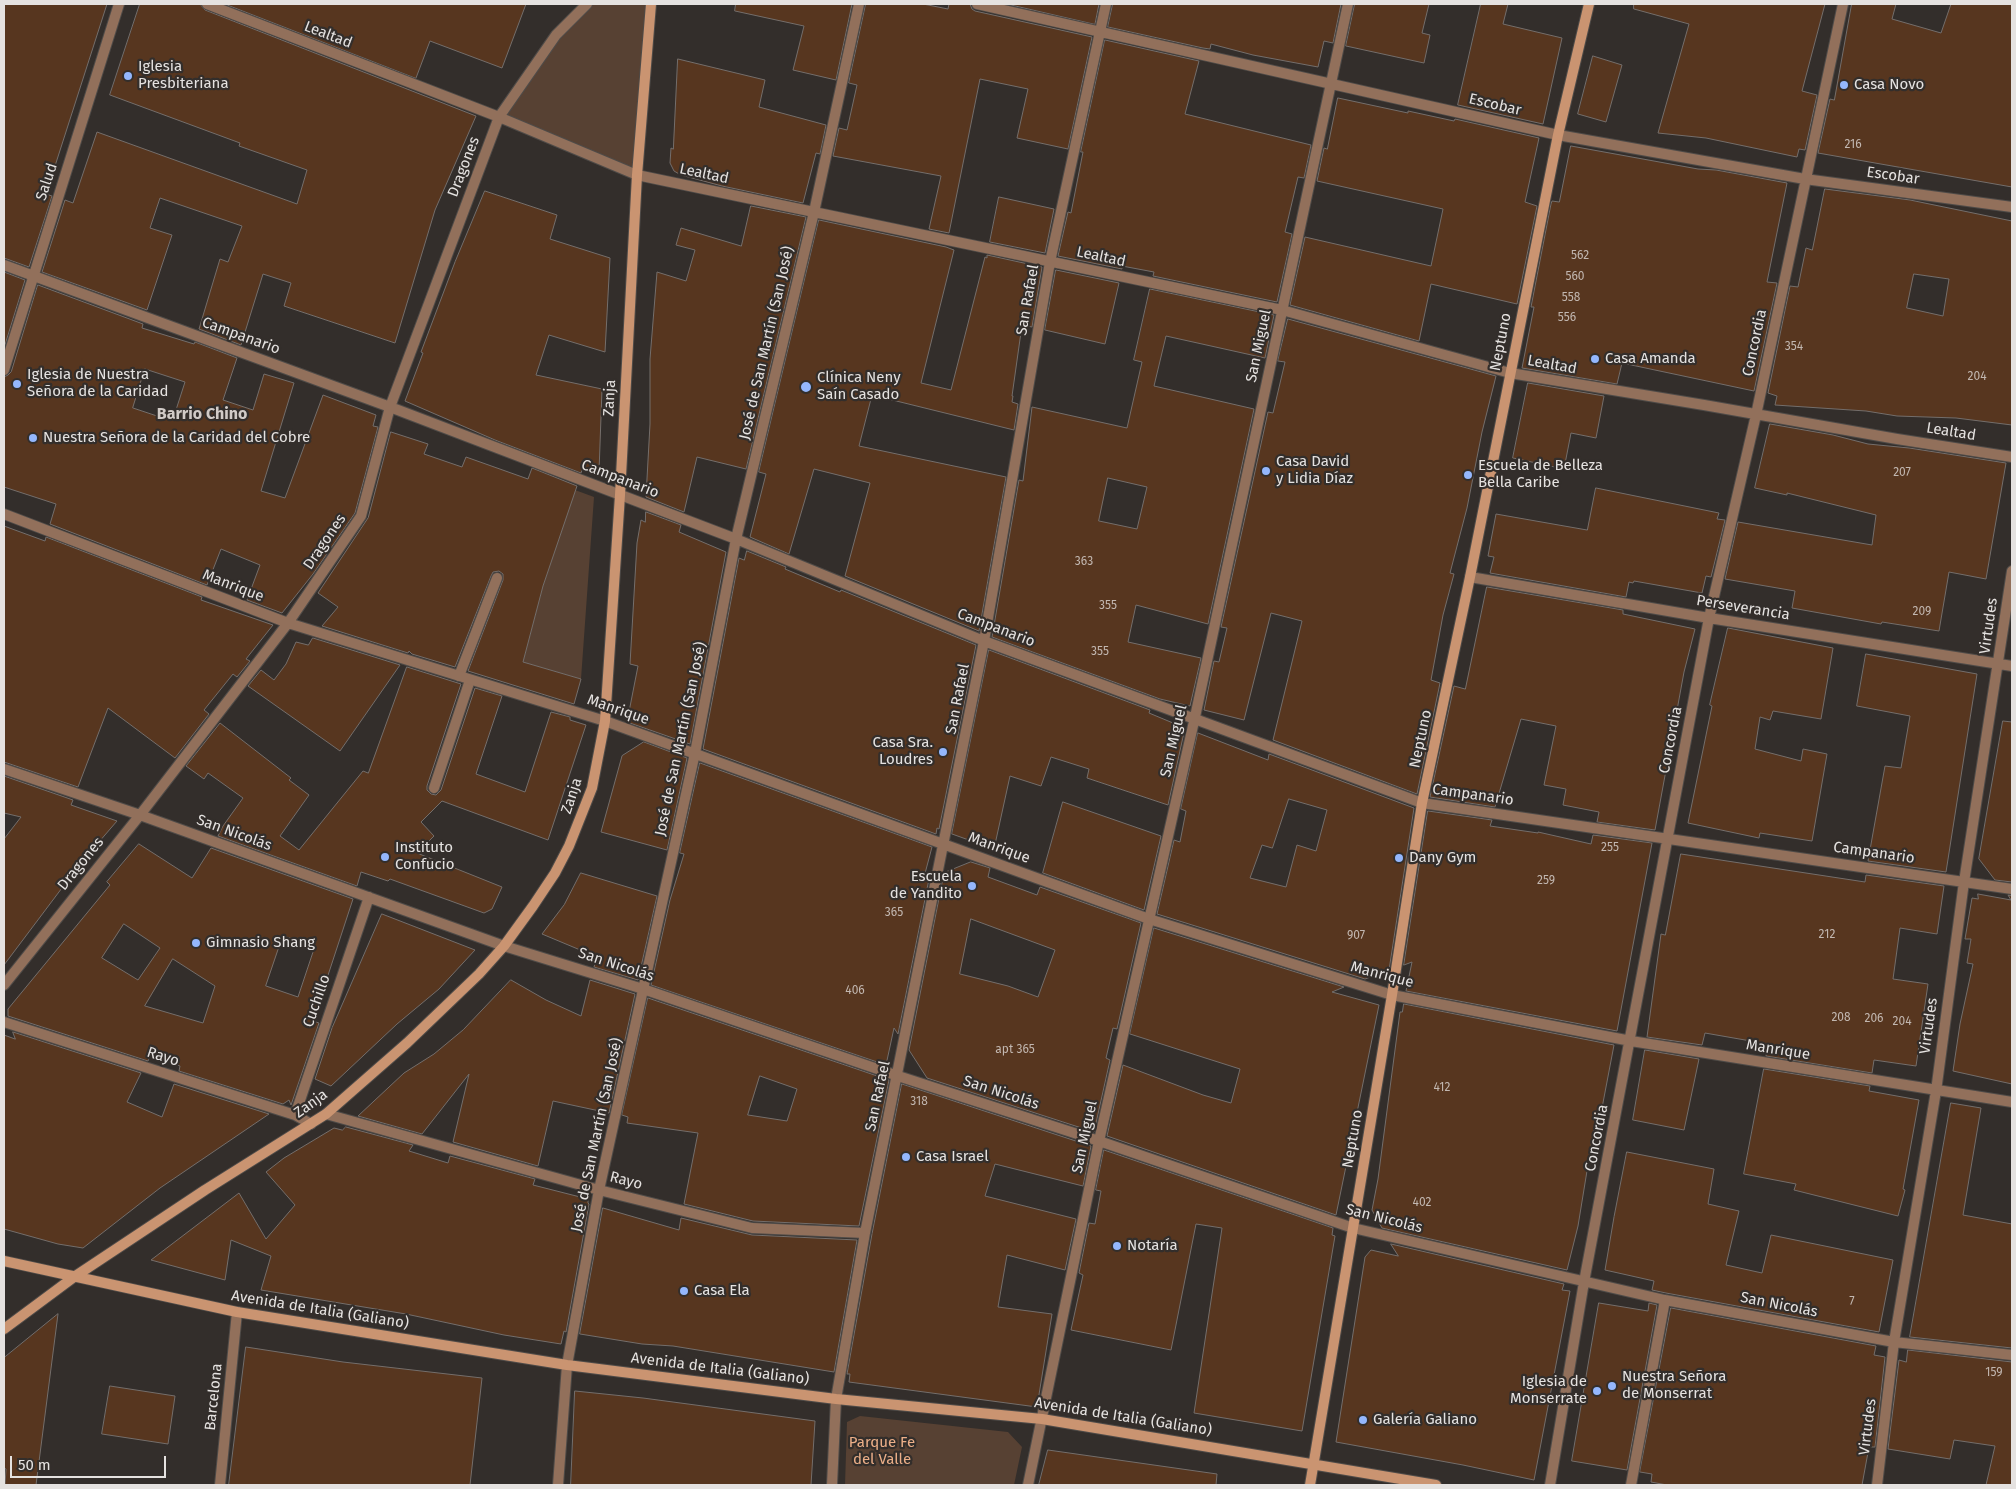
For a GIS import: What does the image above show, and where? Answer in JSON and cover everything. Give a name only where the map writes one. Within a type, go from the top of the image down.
[{"type":"main road","name":"Zanja","points":[[4,1328],[74,1277],[205,1190],[326,1114],[442,1010],[504,946],[555,873],[577,830],[592,788],[605,721],[620,495],[637,175],[651,4]]},
{"type":"main road","name":"Neptuno","points":[[1310,1485],[1392,995],[1422,803],[1470,577],[1558,135],[1589,4]]},
{"type":"main road","name":"Avenida de Italia (Galiano)","points":[[4,1261],[238,1312],[567,1365],[836,1399],[1042,1419],[1436,1485]]},
{"type":"street","name":"Salud","points":[[4,370],[119,4]]},
{"type":"street","name":"Lealtad","points":[[207,4],[499,117],[637,175],[1282,310],[1510,372],[2012,457]]},
{"type":"street","name":"Dragones","points":[[4,985],[140,815],[288,622],[360,516],[390,407],[499,117],[556,35],[587,4]]},
{"type":"street","name":"José de San Martín (San José)","points":[[558,1485],[567,1365],[600,1190],[695,753],[736,539],[814,212],[859,4]]},
{"type":"street","name":"Escobar","points":[[977,4],[1101,30],[1558,135],[1805,179],[2012,207]]},
{"type":"street","name":"San Rafael","points":[[832,1485],[836,1399],[865,1233],[984,641],[1050,262],[1106,4]]},
{"type":"street","name":"San Miguel","points":[[1028,1485],[1099,1141],[1195,718],[1348,4]]},
{"type":"street","name":"Concordia","points":[[1550,1485],[1584,1282],[1631,1041],[1709,618],[1756,415],[1843,4]]},
{"type":"street","name":"Campanario","points":[[4,265],[390,407],[736,539],[984,641],[1422,803],[2012,889]]},
{"type":"street","name":"Manrique","points":[[4,514],[288,622],[605,721],[1149,919],[1392,995],[1631,1041],[2012,1102]]},
{"type":"street","name":"Virtudes","points":[[1876,1485],[1894,1342],[1936,1091],[1964,882],[2012,571]]},
{"type":"street","name":"Perseverancia","points":[[1470,577],[1709,618],[2012,666]]},
{"type":"street","points":[[458,676],[497,578]]},
{"type":"street","points":[[434,788],[470,680]]},
{"type":"street","name":"San Nicolás","points":[[4,769],[140,815],[504,946],[643,989],[1353,1228],[1664,1300],[1894,1342],[2012,1355]]},
{"type":"street","name":"Cuchillo","points":[[294,1115],[369,897]]},
{"type":"street","name":"Rayo","points":[[4,1022],[294,1115],[311,1124]]},
{"type":"street","name":"Rayo","points":[[326,1114],[600,1190],[752,1228],[865,1233]]},
{"type":"street","points":[[1631,1485],[1664,1300]]},
{"type":"street","name":"Barcelona","points":[[220,1485],[238,1312]]},
{"type":"green space","points":[[587,4],[651,4],[637,175],[499,117],[556,35]]},
{"type":"green space","points":[[575,490],[594,497],[581,679],[523,662],[543,586]]},
{"type":"green space","name":"Parque Fe del Valle","points":[[860,1416],[1008,1432],[1022,1447],[1014,1485],[845,1485],[847,1422]]},
{"type":"building","points":[[4,4],[107,4],[46,194],[52,196],[29,267],[4,258]]},
{"type":"building","points":[[140,4],[200,4],[205,10],[476,116],[435,210],[395,343],[284,306],[291,283],[263,274],[241,345],[199,329],[220,259],[228,262],[242,226],[160,198],[150,228],[172,235],[147,310],[42,272],[65,200],[73,203],[97,132],[297,204],[307,170],[239,146],[240,143],[110,95]]},
{"type":"building","points":[[225,4],[526,4],[502,68],[430,41],[416,78]]},
{"type":"building","points":[[736,4],[852,4],[836,80],[793,70],[804,26],[735,11]]},
{"type":"building","points":[[866,4],[923,4],[948,9],[949,4],[970,4],[975,11],[1092,37],[1068,149],[1017,138],[1028,89],[980,79],[949,233],[929,229],[941,176],[833,156],[839,128],[847,130],[857,85],[849,83]]},
{"type":"building","points":[[1007,4],[1099,4],[1095,24]]},
{"type":"building","points":[[1113,4],[1341,4],[1333,43],[1324,41],[1318,67],[1253,55],[1211,44],[1210,49],[1203,48],[1108,27]]},
{"type":"building","points":[[1355,4],[1429,4],[1422,33],[1430,35],[1424,63],[1346,46]]},
{"type":"building","points":[[1481,4],[1508,4],[1503,24],[1562,38],[1543,124],[1458,105]]},
{"type":"building","points":[[1634,4],[1825,4],[1802,91],[1817,95],[1805,150],[1799,149],[1797,157],[1706,138],[1658,133],[1689,24],[1634,9]]},
{"type":"building","points":[[1852,4],[1896,4],[1892,19],[1941,33],[1951,4],[2012,4],[2012,187],[1818,153],[1830,99],[1834,100]]},
{"type":"building","points":[[1105,40],[1199,61],[1185,114],[1311,145],[1304,178],[1298,177],[1285,232],[1292,234],[1277,302],[1153,276],[1154,272],[1122,266],[1122,269],[1058,256],[1068,212],[1071,213],[1083,152],[1081,152]]},
{"type":"building","points":[[1593,56],[1622,65],[1606,122],[1578,114]]},
{"type":"building","points":[[678,59],[765,80],[759,107],[826,125],[820,154],[816,153],[803,203],[722,186],[681,175],[674,171],[670,163],[671,148],[673,149]]},
{"type":"building","points":[[1338,98],[1408,113],[1408,111],[1454,121],[1455,119],[1539,138],[1525,202],[1537,206],[1517,304],[1431,284],[1419,341],[1290,305],[1305,237],[1431,266],[1443,209],[1317,181],[1324,148],[1327,149]]},
{"type":"building","points":[[1571,146],[1787,183],[1767,282],[1777,283],[1754,391],[1622,363],[1617,384],[1522,368],[1534,307],[1531,307],[1551,204],[1552,201],[1559,202]]},
{"type":"building","points":[[1825,189],[1910,200],[2012,221],[2012,425],[1956,418],[1897,416],[1866,411],[1775,405],[1777,396],[1768,393],[1790,286],[1798,287],[1806,248],[1812,250]],"holes":[[[1914,274],[1949,279],[1943,316],[1907,308]]]},
{"type":"building","points":[[485,191],[557,215],[550,239],[610,258],[605,352],[549,335],[536,375],[602,389],[599,472],[583,467],[581,473],[495,440],[405,401],[423,353],[421,352],[455,262]]},
{"type":"building","points":[[999,197],[1054,209],[1045,253],[990,242]]},
{"type":"building","points":[[751,206],[806,217],[746,469],[697,457],[684,512],[646,497],[650,424],[650,359],[657,272],[686,281],[695,250],[676,245],[681,228],[741,246]]},
{"type":"building","points":[[819,220],[954,250],[921,383],[951,390],[985,257],[987,258],[987,255],[1042,267],[1032,327],[1022,325],[1012,396],[1012,402],[1018,404],[1014,430],[872,395],[859,446],[1006,477],[979,631],[845,576],[870,483],[814,469],[789,554],[750,537],[766,474],[759,472]]},
{"type":"building","points":[[1056,270],[1119,283],[1105,344],[1045,330]]},
{"type":"building","points":[[4,272],[25,280],[4,348]]},
{"type":"building","points":[[38,285],[143,324],[142,328],[194,344],[195,342],[237,358],[223,400],[253,410],[264,374],[294,383],[261,491],[285,498],[323,395],[376,415],[373,426],[378,427],[355,513],[313,574],[282,613],[247,600],[260,565],[221,549],[207,585],[50,524],[56,504],[4,487],[4,377],[11,372]],"holes":[[[145,369],[185,382],[175,413],[168,411],[166,419],[133,408]]]},
{"type":"building","points":[[1150,289],[1274,315],[1265,358],[1166,336],[1154,386],[1254,409],[1208,624],[1136,605],[1128,642],[1201,658],[1190,706],[1160,699],[992,637],[1019,480],[1023,481],[1032,407],[1127,428],[1142,362],[1134,360]],"holes":[[[1108,478],[1147,487],[1137,529],[1099,521]]]},
{"type":"building","points":[[1288,319],[1496,376],[1482,432],[1467,508],[1450,573],[1454,574],[1443,615],[1431,680],[1440,683],[1417,794],[1273,740],[1302,621],[1271,613],[1244,720],[1204,710],[1214,661],[1219,662],[1227,628],[1221,627],[1268,412],[1273,413],[1285,362],[1278,361]]},
{"type":"building","points":[[1528,383],[1604,396],[1596,438],[1571,433],[1564,469],[1513,458]]},
{"type":"building","points":[[1770,424],[1833,435],[1868,444],[1909,448],[2006,463],[1986,579],[1949,572],[1939,631],[1882,622],[1881,624],[1792,608],[1795,591],[1725,579],[1738,522],[1872,545],[1876,515],[1787,493],[1787,495],[1755,488]]},
{"type":"building","points":[[391,432],[428,444],[424,454],[462,467],[466,457],[528,479],[532,468],[577,486],[543,586],[523,662],[581,679],[574,704],[468,671],[503,580],[503,574],[499,571],[493,572],[491,576],[455,667],[412,654],[409,651],[408,653],[322,626],[338,607],[318,593],[368,518]]},
{"type":"building","points":[[1596,488],[1719,513],[1717,519],[1725,520],[1711,577],[1706,576],[1702,593],[1634,581],[1633,583],[1629,582],[1626,597],[1490,573],[1494,557],[1488,556],[1496,514],[1587,530]]},
{"type":"building","points":[[646,512],[681,525],[679,532],[726,552],[690,744],[627,722],[638,666],[630,664],[637,543],[641,520],[645,522]]},
{"type":"building","points":[[4,526],[45,541],[46,537],[202,597],[201,600],[273,625],[246,659],[250,661],[237,677],[233,674],[204,710],[209,714],[175,758],[108,708],[78,787],[4,762]]},
{"type":"building","points":[[747,551],[840,592],[841,590],[976,645],[939,829],[937,828],[936,834],[703,749],[739,558],[744,560]]},
{"type":"building","points":[[1487,587],[1623,610],[1623,614],[1695,629],[1684,672],[1655,830],[1597,822],[1599,812],[1563,805],[1566,789],[1544,785],[1556,726],[1521,719],[1495,807],[1430,797],[1454,686],[1465,689]]},
{"type":"building","points":[[1728,628],[1833,648],[1821,719],[1773,711],[1770,720],[1760,717],[1755,749],[1801,761],[1803,749],[1827,754],[1812,841],[1760,833],[1759,838],[1688,823],[1712,706],[1710,705]]},
{"type":"building","points":[[313,638],[400,665],[340,751],[248,686],[261,670],[274,680],[286,664],[296,642],[308,645]]},
{"type":"building","points":[[989,650],[1150,710],[1149,713],[1185,728],[1168,805],[1087,778],[1089,769],[1051,757],[1041,786],[1010,776],[994,849],[952,834]]},
{"type":"building","points":[[1866,654],[1977,674],[1946,872],[1868,861],[1885,766],[1901,768],[1910,716],[1857,706]]},
{"type":"building","points":[[407,667],[461,684],[427,786],[427,790],[431,794],[436,795],[441,790],[475,688],[502,696],[476,774],[525,792],[551,712],[570,717],[570,720],[586,725],[548,840],[442,801],[421,822],[434,836],[417,853],[502,887],[492,909],[484,913],[390,879],[388,881],[361,872],[357,886],[218,836],[243,798],[208,773],[204,779],[186,766],[220,723],[291,778],[289,780],[309,795],[280,836],[299,850],[363,771],[368,773]]},
{"type":"building","points":[[2003,721],[2012,722],[2012,882],[1995,880],[1979,859]]},
{"type":"building","points":[[1198,733],[1268,760],[1269,754],[1414,808],[1389,970],[1365,979],[1157,914],[1174,840],[1180,842],[1186,811],[1181,809]],"holes":[[[1289,799],[1327,810],[1316,851],[1297,845],[1286,887],[1250,878],[1262,845],[1272,848]]]},
{"type":"building","points":[[644,742],[687,758],[667,850],[601,832],[622,756]]},
{"type":"building","points":[[700,763],[932,847],[923,881],[929,879],[898,1034],[894,1028],[886,1065],[651,985],[670,900],[684,854],[680,853]]},
{"type":"building","points":[[4,776],[73,800],[71,805],[117,821],[80,864],[4,965],[4,839],[21,817],[4,813]]},
{"type":"building","points":[[1063,802],[1161,836],[1144,910],[1043,873]]},
{"type":"building","points":[[1428,811],[1492,820],[1490,826],[1538,832],[1591,844],[1593,835],[1652,843],[1617,1031],[1406,991],[1412,962],[1404,965]]},
{"type":"building","points":[[139,844],[192,878],[211,848],[353,899],[313,1021],[319,1023],[291,1105],[289,1100],[283,1104],[179,1071],[180,1066],[150,1056],[148,1061],[8,1016],[8,1009],[110,885],[107,882]],"holes":[[[124,924],[160,948],[138,980],[102,958]],[[283,936],[315,946],[298,997],[266,986]],[[173,959],[215,986],[203,1023],[145,1006]]]},
{"type":"building","points":[[1681,854],[1865,882],[1866,875],[1944,886],[1937,934],[1900,928],[1893,979],[1928,984],[1916,1066],[1874,1060],[1872,1073],[1766,1056],[1768,1044],[1705,1033],[1702,1045],[1647,1037],[1661,934],[1665,935]]},
{"type":"building","points":[[971,862],[990,868],[988,877],[1037,895],[1040,887],[1141,923],[1117,1029],[1113,1028],[1106,1058],[1110,1060],[1094,1132],[927,1078],[909,1050],[944,873]],"holes":[[[971,919],[1055,950],[1038,997],[1008,986],[960,974]]]},
{"type":"building","points":[[581,873],[657,896],[638,980],[594,967],[597,957],[542,934],[564,905]]},
{"type":"building","points":[[1978,894],[2011,900],[2008,895],[2012,896],[2012,1084],[1953,1071],[1960,1024],[1973,964],[1967,963],[1971,939],[1965,939],[1972,898],[1978,899]]},
{"type":"building","points":[[382,914],[475,950],[439,989],[397,1024],[331,1086],[315,1079],[332,1028]]},
{"type":"building","points":[[1154,928],[1344,987],[1332,992],[1379,1005],[1336,1215],[1107,1136],[1123,1065],[1203,1095],[1231,1103],[1240,1069],[1130,1034]]},
{"type":"building","points":[[511,980],[546,1000],[581,1016],[590,980],[635,994],[609,1113],[553,1101],[538,1166],[453,1142],[469,1074],[422,1134],[358,1116],[404,1073],[434,1054],[463,1030]]},
{"type":"building","points":[[648,998],[889,1080],[859,1226],[753,1221],[684,1204],[698,1133],[627,1123],[628,1117],[622,1115]],"holes":[[[760,1076],[797,1089],[787,1121],[748,1115]]]},
{"type":"building","points":[[1404,1004],[1614,1045],[1598,1129],[1594,1128],[1578,1226],[1567,1270],[1382,1228],[1372,1210],[1378,1179],[1400,1012],[1402,1012]]},
{"type":"building","points":[[13,1032],[141,1073],[127,1102],[162,1117],[174,1084],[269,1114],[160,1188],[83,1248],[58,1244],[4,1229],[4,1035],[15,1039]]},
{"type":"building","points":[[1645,1050],[1699,1059],[1684,1130],[1633,1120]]},
{"type":"building","points":[[1764,1069],[1870,1086],[1869,1091],[1919,1100],[1903,1189],[1905,1190],[1898,1216],[1794,1190],[1796,1184],[1744,1174]]},
{"type":"building","points":[[902,1084],[1091,1146],[1083,1186],[995,1164],[985,1196],[1076,1219],[1065,1270],[1007,1255],[998,1307],[1052,1314],[1037,1407],[849,1382],[850,1374],[847,1374],[872,1234]]},
{"type":"building","points":[[1951,1103],[1981,1108],[1963,1215],[2012,1224],[2012,1348],[1910,1337]]},
{"type":"building","points":[[346,1127],[413,1145],[409,1151],[448,1163],[450,1156],[535,1179],[533,1185],[588,1199],[589,1204],[566,1332],[564,1331],[561,1344],[504,1335],[406,1314],[261,1290],[271,1256],[231,1240],[225,1280],[151,1260],[239,1193],[266,1239],[295,1205],[266,1172],[284,1158],[334,1128],[342,1130]]},
{"type":"building","points":[[1104,1150],[1333,1228],[1332,1235],[1335,1236],[1302,1431],[1194,1413],[1222,1228],[1196,1224],[1171,1350],[1071,1330],[1083,1275],[1079,1273],[1089,1223],[1095,1224],[1101,1191],[1096,1190]]},
{"type":"building","points":[[1627,1152],[1714,1169],[1708,1204],[1739,1211],[1726,1265],[1762,1273],[1771,1235],[1893,1260],[1879,1332],[1652,1290],[1654,1281],[1605,1270]]},
{"type":"building","points":[[603,1208],[679,1230],[681,1218],[752,1235],[857,1240],[834,1372],[673,1346],[642,1344],[580,1334]]},
{"type":"building","points":[[1391,1244],[1564,1284],[1562,1290],[1570,1291],[1534,1480],[1336,1442],[1365,1257],[1371,1250],[1398,1256]]},
{"type":"building","name":"Nuestra Señora de Monserrat","points":[[1599,1303],[1648,1311],[1649,1303],[1657,1305],[1627,1470],[1572,1461]]},
{"type":"building","points":[[1671,1308],[1876,1346],[1874,1355],[1885,1357],[1875,1447],[1869,1447],[1862,1485],[1667,1485],[1651,1482],[1652,1474],[1640,1472]]},
{"type":"building","points":[[58,1314],[36,1485],[5,1485],[4,1358]]},
{"type":"building","points":[[246,1347],[343,1362],[482,1378],[470,1485],[229,1485]]},
{"type":"building","points":[[1908,1350],[2012,1362],[2012,1485],[1986,1485],[1995,1446],[1954,1440],[1950,1459],[1888,1449],[1899,1360],[1906,1362]]},
{"type":"building","points":[[110,1386],[175,1396],[168,1444],[102,1434]]},
{"type":"building","points":[[575,1391],[815,1421],[811,1485],[571,1485]]},
{"type":"building","points":[[1048,1450],[1217,1474],[1216,1485],[1039,1485]]},
{"type":"place","name":"Iglesia Presbiteriana","points":[[128,76]]},
{"type":"place","name":"Casa Novo","points":[[1844,85]]},
{"type":"place","name":"Casa Amanda","points":[[1595,359]]},
{"type":"place","name":"Iglesia de Nuestra Señora de la Caridad","points":[[17,384]]},
{"type":"place","name":"Clínica Neny Saín Casado","points":[[806,387]]},
{"type":"place","name":"Nuestra Señora de la Caridad del Cobre","points":[[33,438]]},
{"type":"place","name":"Casa David y Lidia Díaz","points":[[1266,471]]},
{"type":"place","name":"Escuela de Belleza Bella Caribe","points":[[1468,475]]},
{"type":"place","name":"Casa Sra. Loudres","points":[[943,752]]},
{"type":"place","name":"Instituto Confucio","points":[[385,857]]},
{"type":"place","name":"Dany Gym","points":[[1399,858]]},
{"type":"place","name":"Escuela de Yandito","points":[[972,886]]},
{"type":"place","name":"Gimnasio Shang","points":[[196,943]]},
{"type":"place","name":"Casa Israel","points":[[906,1157]]},
{"type":"place","name":"Notaría","points":[[1117,1246]]},
{"type":"place","name":"Casa Ela","points":[[684,1291]]},
{"type":"place","name":"Nuestra Señora de Monserrat","points":[[1612,1386]]},
{"type":"place","name":"Iglesia de Monserrate","points":[[1597,1391]]},
{"type":"place","name":"Galería Galiano","points":[[1363,1420]]},
{"type":"district","name":"Barrio Chino","points":[[202,415]]}]
